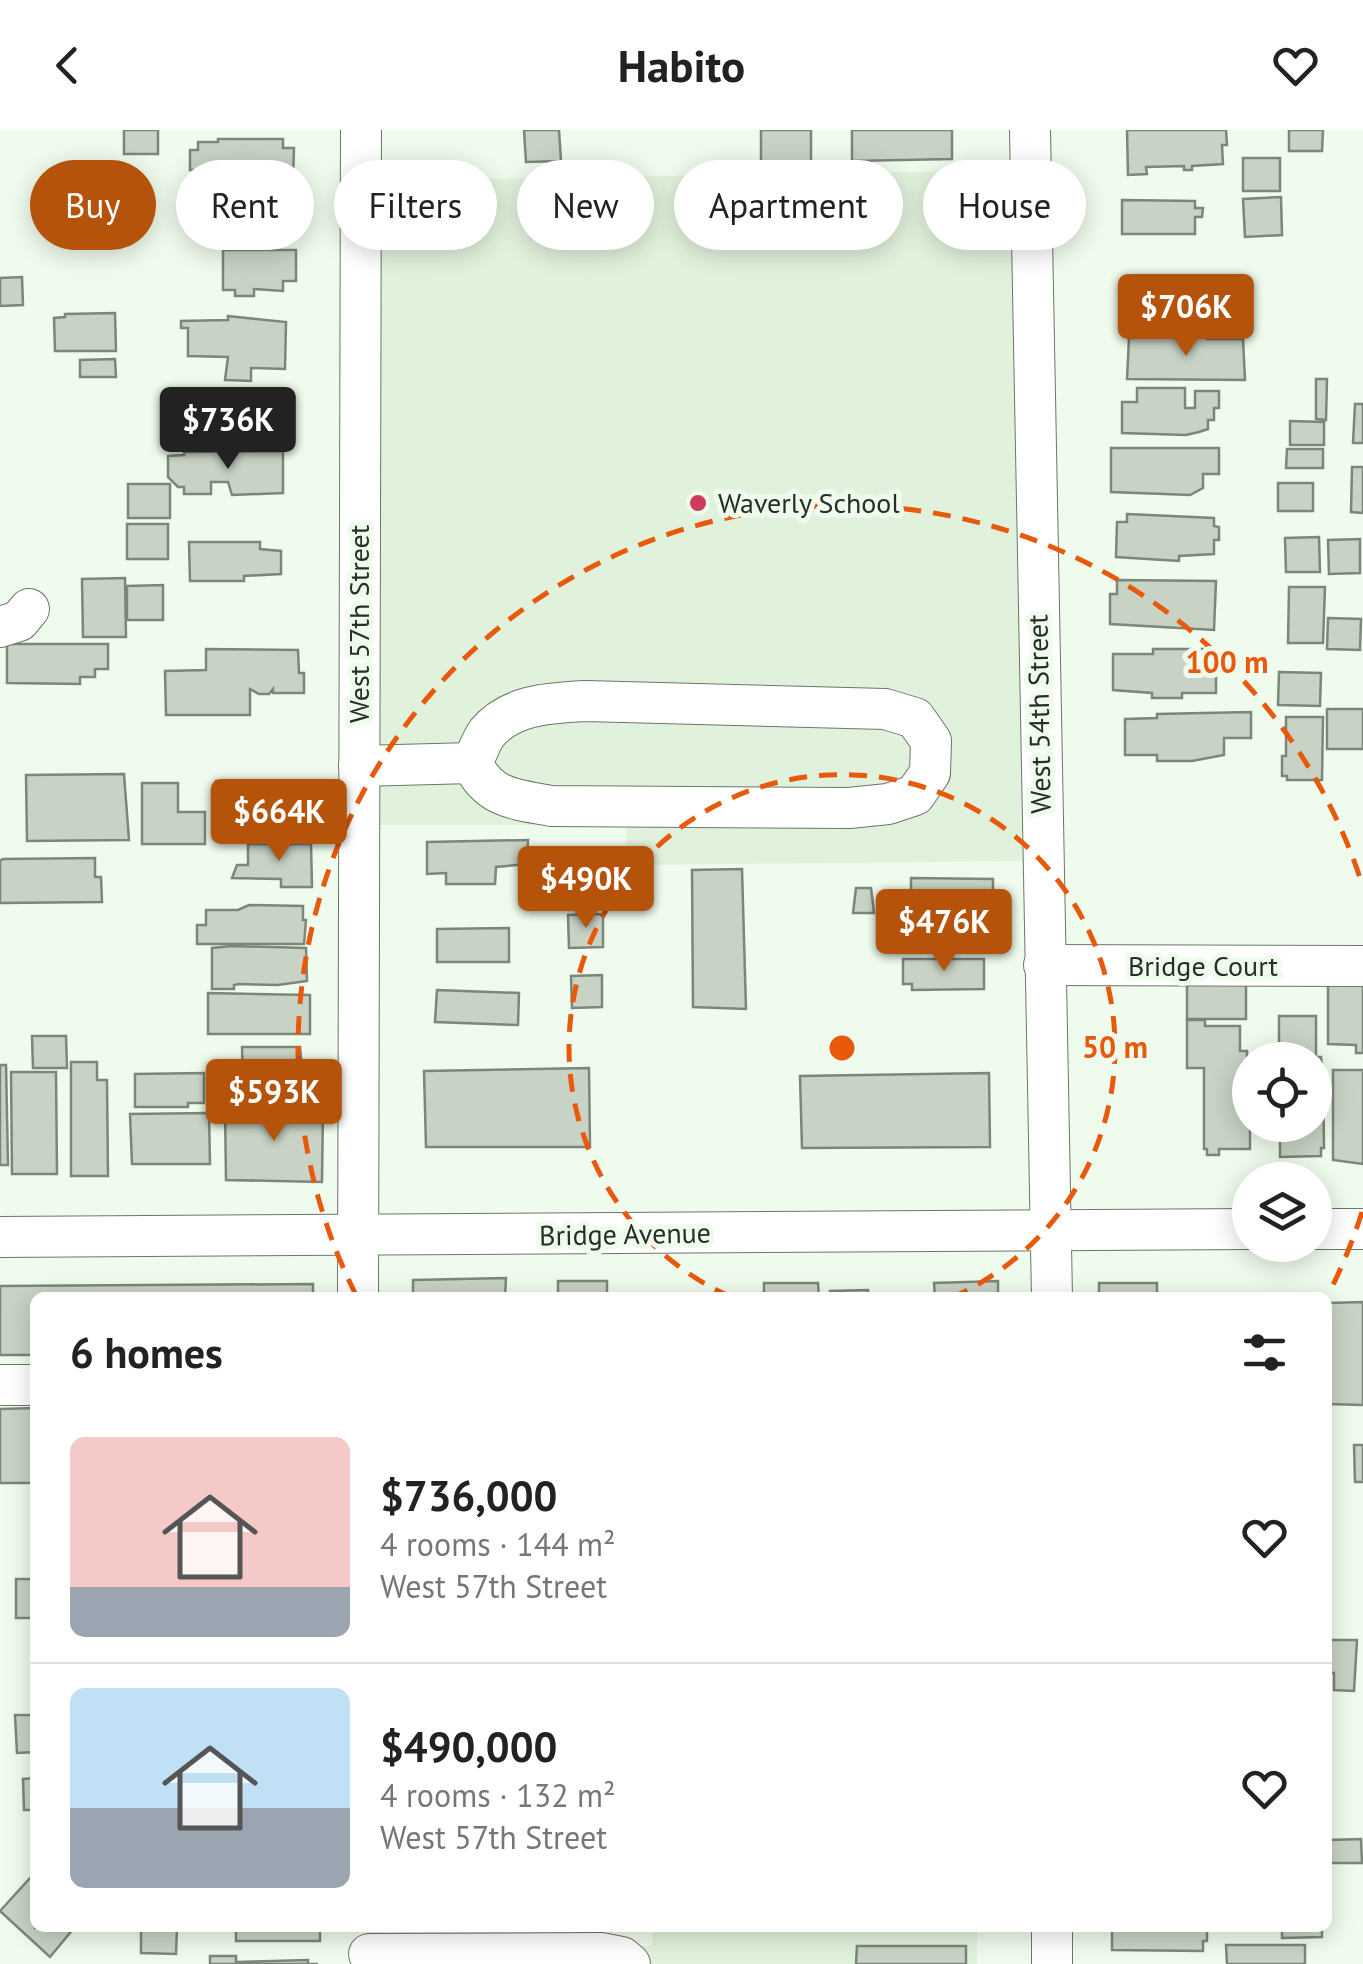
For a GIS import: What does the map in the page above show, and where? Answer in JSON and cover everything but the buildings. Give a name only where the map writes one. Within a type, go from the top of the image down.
[{"type":"street","name":"West 57th Street","points":[[358,1292],[361,130]]},
{"type":"street","name":"West 54th Street","points":[[1030,130],[1052,1292]]},
{"type":"street","points":[[585,701],[885,709],[915,718],[931,741],[930,773],[915,794],[888,804],[849,808],[552,806],[509,798],[482,784],[472,762],[487,733],[517,711],[585,701]]},
{"type":"street","points":[[359,766],[472,762]]},
{"type":"street","name":"Bridge Court","points":[[1044,965],[1363,966]]},
{"type":"street","name":"Bridge Avenue","points":[[0,1237],[1232,1230]]},
{"type":"street","points":[[1332,1230],[1363,1230]]},
{"type":"street","points":[[0,1385],[30,1385]]},
{"type":"street","points":[[1052,1932],[1052,1964]]},
{"type":"street","points":[[369,1948],[602,1953],[622,1957],[630,1964]]},
{"type":"shaded area","name":"Waverly School","points":[[903,172],[923,172],[923,250],[1032,250],[1041,861],[628,865],[626,825],[359,825],[361,250],[497,250],[497,179],[517,178],[517,250],[654,250],[654,176],[674,176],[674,250],[903,250]]},
{"type":"shaded area","points":[[653,1932],[977,1932],[977,1964],[432,1964],[433,1948],[652,1946]]},
{"type":"place","name":"Waverly School","points":[[698,503]]}]
